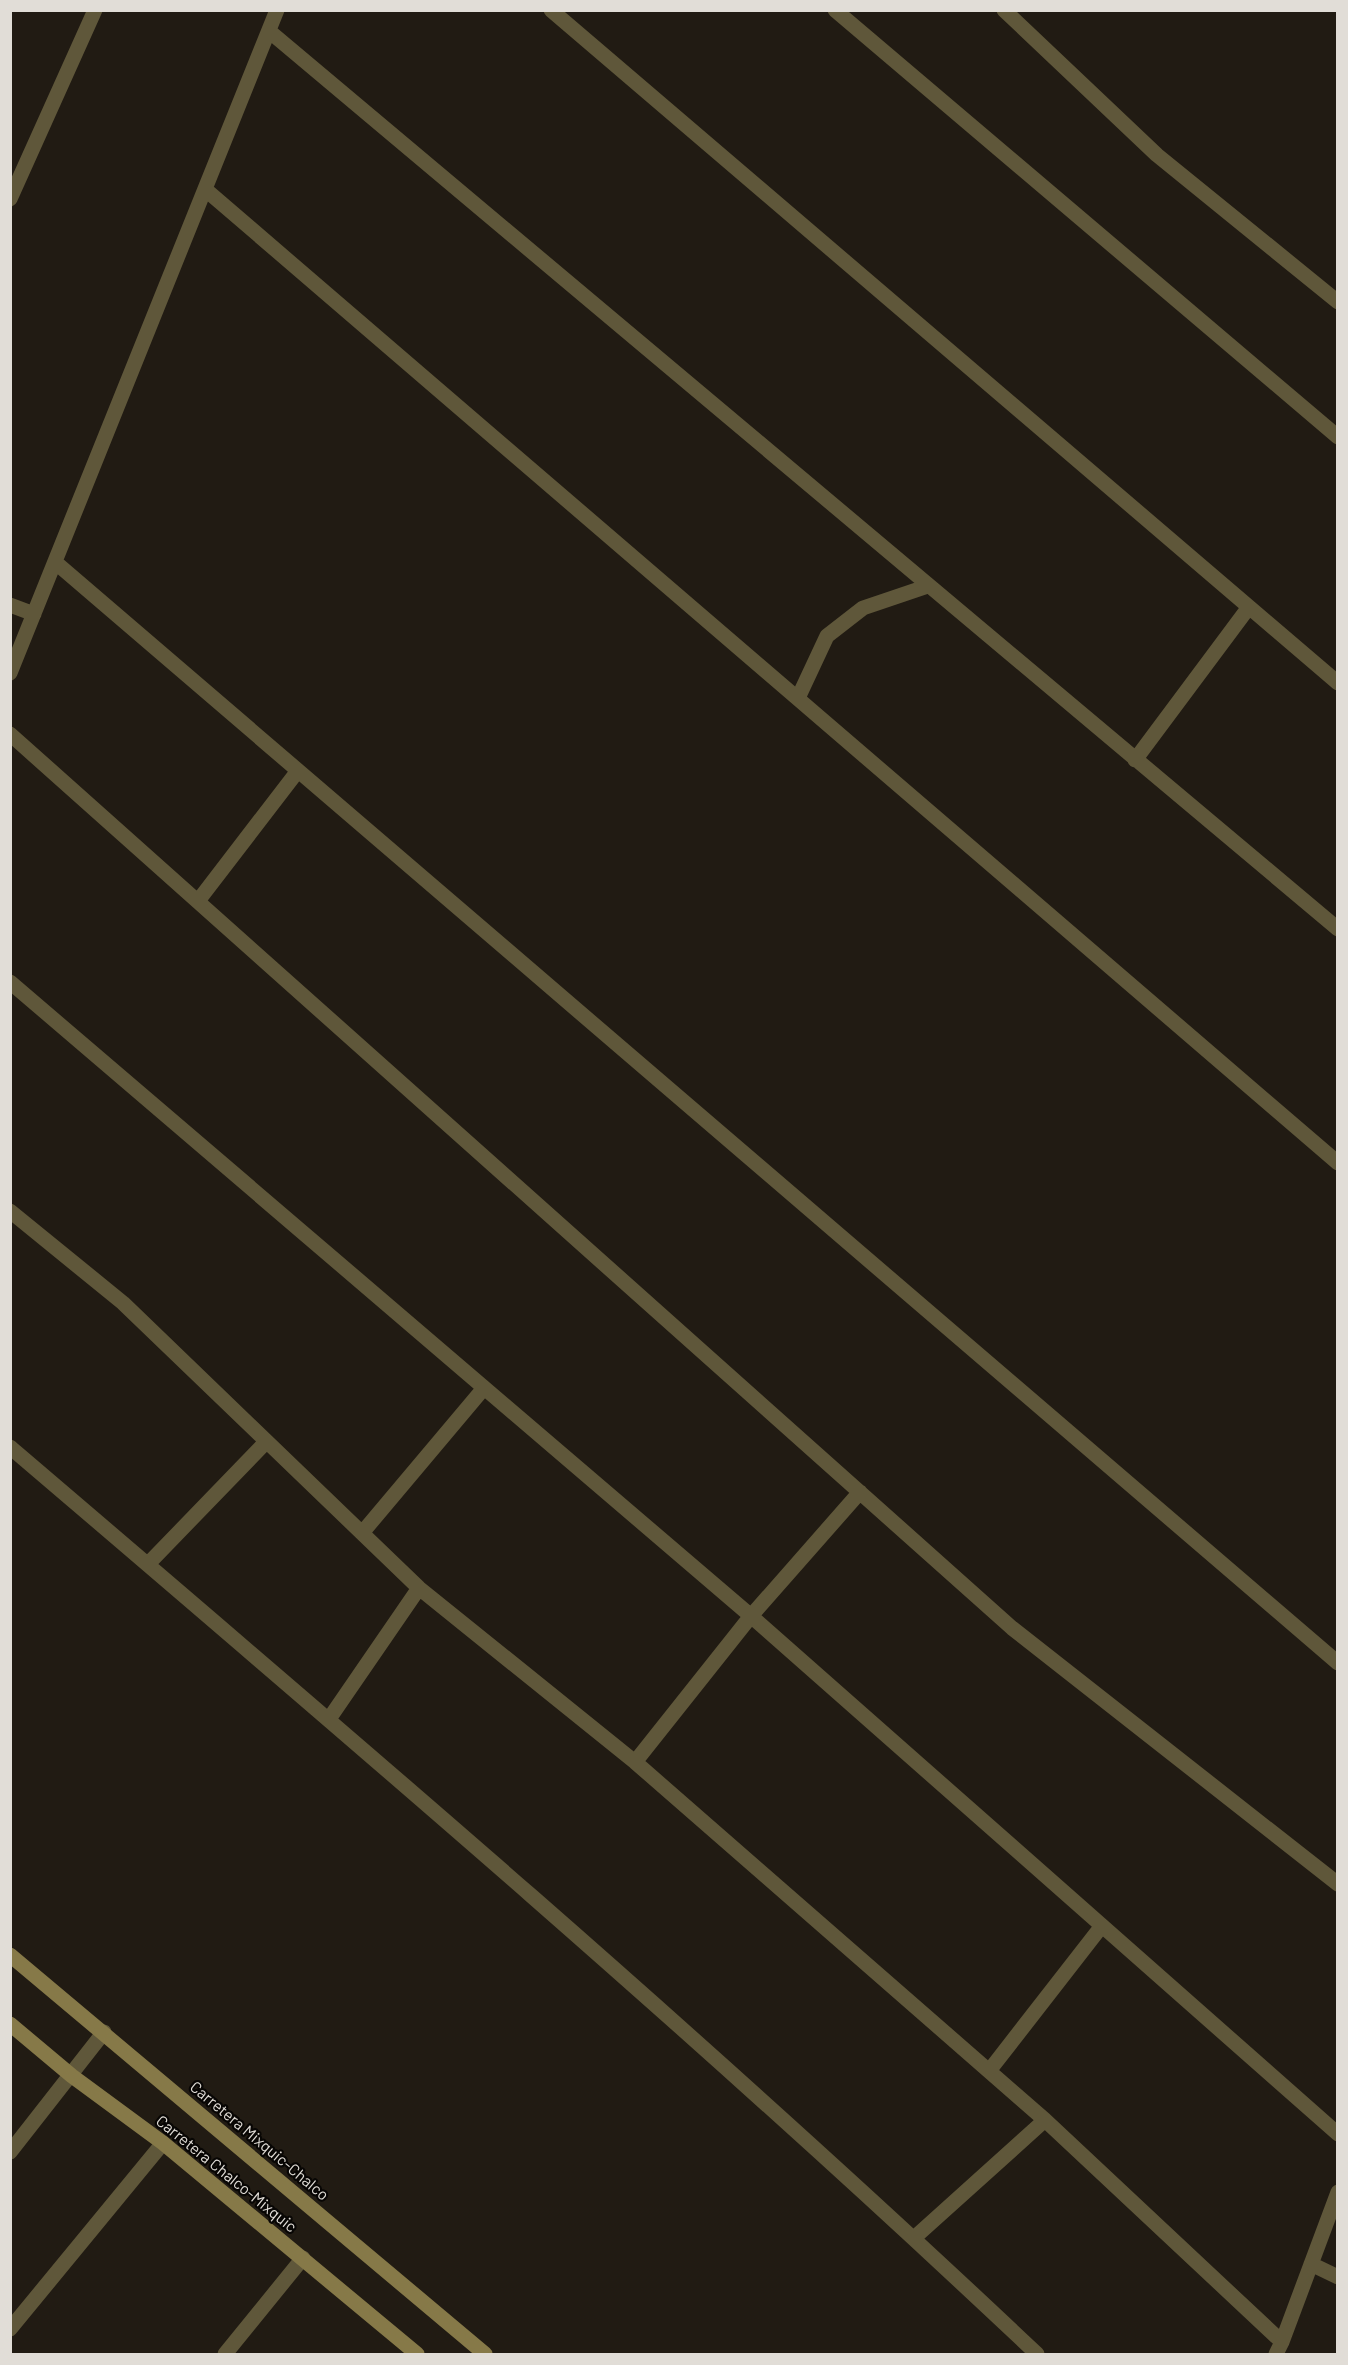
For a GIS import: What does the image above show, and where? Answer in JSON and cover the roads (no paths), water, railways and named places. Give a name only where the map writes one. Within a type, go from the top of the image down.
[{"type":"main road","name":"Carretera Mixquic-Chalco","points":[[10,1954],[485,2355]]},
{"type":"main road","name":"Carretera Chalco-Mixquic","points":[[10,2024],[72,2076],[163,2143],[417,2355]]},
{"type":"street","points":[[10,199],[95,10]]},
{"type":"street","points":[[10,673],[278,10]]},
{"type":"street","points":[[551,10],[1338,683]]},
{"type":"street","points":[[835,10],[1338,437]]},
{"type":"street","points":[[1004,10],[1158,155],[1338,302]]},
{"type":"street","points":[[269,31],[1338,929]]},
{"type":"street","points":[[206,190],[1338,1163]]},
{"type":"street","points":[[55,562],[1338,1663]]},
{"type":"street","points":[[798,699],[827,636],[863,608],[928,586]]},
{"type":"street","points":[[10,605],[34,614]]},
{"type":"street","points":[[1135,760],[1250,607]]},
{"type":"street","points":[[10,734],[1012,1628],[1338,1884]]},
{"type":"street","points":[[198,901],[297,772]]},
{"type":"street","points":[[10,982],[751,1616],[1338,2134]]},
{"type":"street","points":[[10,1211],[123,1303],[419,1588],[635,1762],[1045,2120],[1279,2348],[1338,2192]]},
{"type":"street","points":[[362,1533],[484,1388]]},
{"type":"street","points":[[147,1564],[266,1442]]},
{"type":"street","points":[[10,1447],[580,1936],[914,2238],[1037,2355]]},
{"type":"street","points":[[635,1762],[751,1616],[860,1492]]},
{"type":"street","points":[[329,1719],[419,1588]]},
{"type":"street","points":[[989,2071],[1101,1927]]},
{"type":"street","points":[[10,2152],[72,2076],[104,2032]]},
{"type":"street","points":[[914,2238],[1045,2120]]},
{"type":"street","points":[[10,2329],[163,2143]]},
{"type":"street","points":[[225,2355],[303,2258]]},
{"type":"street","points":[[1311,2264],[1338,2277]]}]
